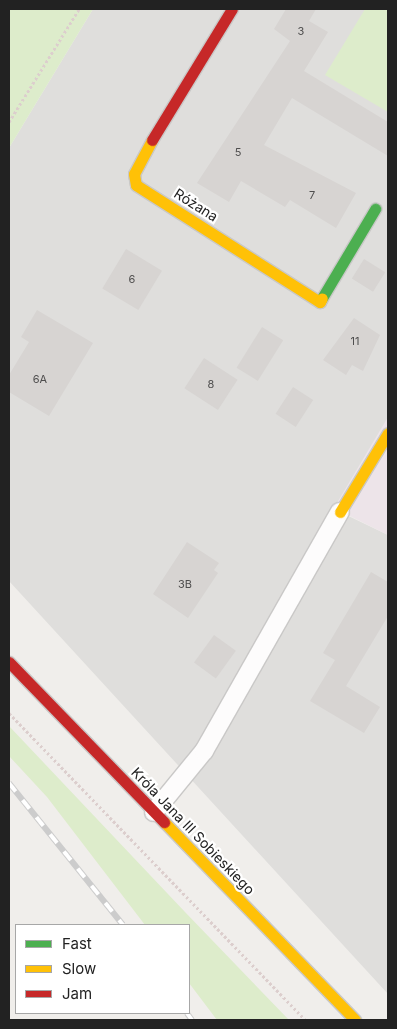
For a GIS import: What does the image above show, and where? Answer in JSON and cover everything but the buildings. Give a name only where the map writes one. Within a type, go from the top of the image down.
[{"type":"street","name":"Różana","points":[[232,9],[140,160],[134,174],[136,185],[320,302],[375,209]]},
{"type":"street","points":[[340,512],[388,433]]},
{"type":"street","name":"Króla Jana III Sobieskiego","points":[[9,662],[354,1020]]},
{"type":"lane","points":[[154,812],[204,750],[340,512]]},
{"type":"path","points":[[9,122],[78,9]]},
{"type":"path","points":[[9,713],[305,1020]]},
{"type":"shaded area","points":[[93,9],[388,9],[388,418],[340,512],[388,535],[388,994],[9,581],[9,148]]},
{"type":"shaded area","points":[[388,417],[388,535],[334,508]]},
{"type":"green space","points":[[9,9],[93,9],[9,148]]},
{"type":"green space","points":[[365,9],[388,9],[388,112],[325,75]]},
{"type":"green space","points":[[9,726],[289,1020],[217,1020],[190,984],[190,924],[144,924],[47,797],[9,756]]},
{"type":"railway","points":[[9,783],[122,924]]},
{"type":"railway","points":[[188,1014],[192,1020]]},
{"type":"traffic: fast","points":[[322,298],[375,209]]},
{"type":"traffic: slow","points":[[152,140],[134,174],[136,185],[320,302],[322,298]]},
{"type":"traffic: slow","points":[[340,512],[388,433]]},
{"type":"traffic: slow","points":[[164,822],[355,1020]]},
{"type":"traffic: jam","points":[[152,140],[232,9]]},
{"type":"traffic: jam","points":[[9,662],[164,822]]}]
